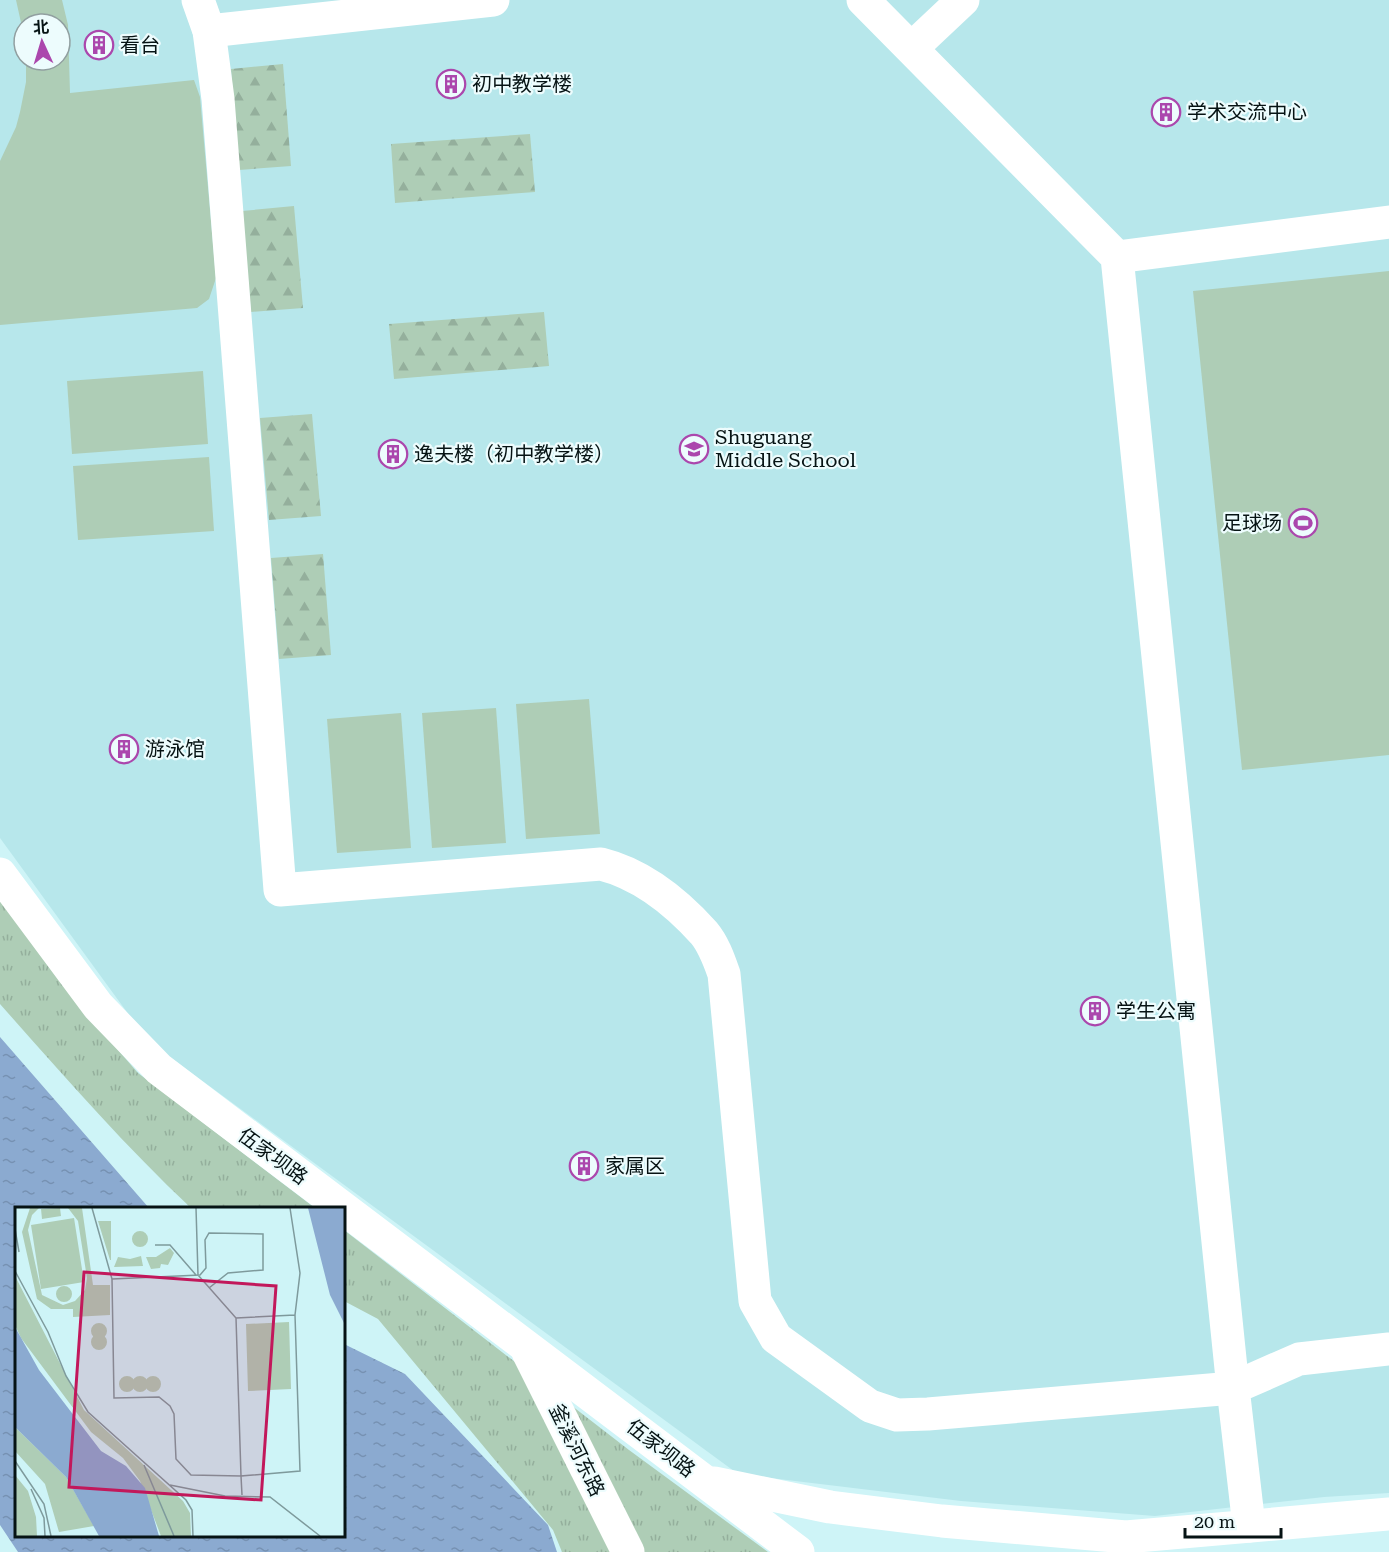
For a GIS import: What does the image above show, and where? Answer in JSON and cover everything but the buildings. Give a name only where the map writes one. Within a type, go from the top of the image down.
[{"type":"street","points":[[198,0],[209,31],[222,146],[280,890],[602,864],[625,870],[644,881],[687,918],[705,934],[724,975],[755,1302],[776,1338],[870,1406],[897,1415],[928,1414],[1233,1388],[1299,1359],[1389,1349]]},
{"type":"street","points":[[209,31],[493,0]]},
{"type":"street","points":[[863,0],[1117,257],[1249,1526]]},
{"type":"street","points":[[912,48],[963,0]]},
{"type":"street","points":[[1117,257],[1389,222]]},
{"type":"street","name":"伍家坝路","points":[[0,874],[98,1006],[159,1069],[341,1207]]},
{"type":"street","name":"伍家坝路","points":[[345,1210],[798,1552]]},
{"type":"street","name":"釜溪河东路","points":[[526,1347],[628,1552]]},
{"type":"street","points":[[704,1480],[830,1508],[942,1521],[1126,1537],[1389,1514]]},
{"type":"shaded area","name":"Shuguang Middle School","points":[[0,0],[1389,0],[1389,1493],[1324,1497],[1155,1516],[961,1501],[738,1474],[148,1041],[0,838]]},
{"type":"green space","points":[[16,0],[62,0],[65,12],[19,12]]},
{"type":"green space","points":[[283,64],[291,166],[239,170],[231,69]]},
{"type":"green space","points":[[26,72],[69,72],[70,93],[194,80],[200,97],[216,278],[209,299],[197,308],[0,325],[0,161],[16,127]]},
{"type":"green space","points":[[530,134],[535,192],[395,203],[391,144]]},
{"type":"green space","points":[[294,206],[303,308],[251,312],[242,211]]},
{"type":"green space","name":"足球场","points":[[1389,271],[1389,755],[1242,770],[1193,291]]},
{"type":"green space","points":[[544,312],[549,366],[394,379],[389,324]]},
{"type":"green space","points":[[203,371],[208,444],[72,454],[67,381]]},
{"type":"green space","points":[[312,414],[321,516],[269,520],[260,418]]},
{"type":"green space","points":[[209,457],[214,531],[78,540],[73,466]]},
{"type":"green space","points":[[323,554],[331,655],[279,659],[271,558]]},
{"type":"green space","points":[[589,699],[600,834],[526,839],[516,704]]},
{"type":"green space","points":[[496,708],[506,843],[432,848],[422,713]]},
{"type":"green space","points":[[401,713],[411,848],[337,853],[327,719]]},
{"type":"green space","points":[[0,900],[68,992],[138,1073],[314,1207],[190,1207],[93,1108],[0,1004]]},
{"type":"green space","points":[[345,1231],[629,1450],[768,1552],[562,1552],[553,1530],[378,1319],[345,1302]]},
{"type":"water","points":[[0,1037],[148,1207],[15,1207],[15,1537],[345,1537],[345,1344],[405,1374],[548,1525],[557,1552],[18,1552],[0,1525]]},
{"type":"place","name":"看台","points":[[99,45]]},
{"type":"place","name":"初中教学楼","points":[[451,84]]},
{"type":"place","name":"学术交流中心","points":[[1166,112]]},
{"type":"place","name":"Shuguang Middle School","points":[[694,449]]},
{"type":"place","name":"逸夫楼（初中教学楼）","points":[[393,454]]},
{"type":"place","name":"足球场","points":[[1303,523]]},
{"type":"place","name":"游泳馆","points":[[124,749]]},
{"type":"place","name":"学生公寓","points":[[1095,1011]]},
{"type":"place","name":"家属区","points":[[584,1166]]}]
